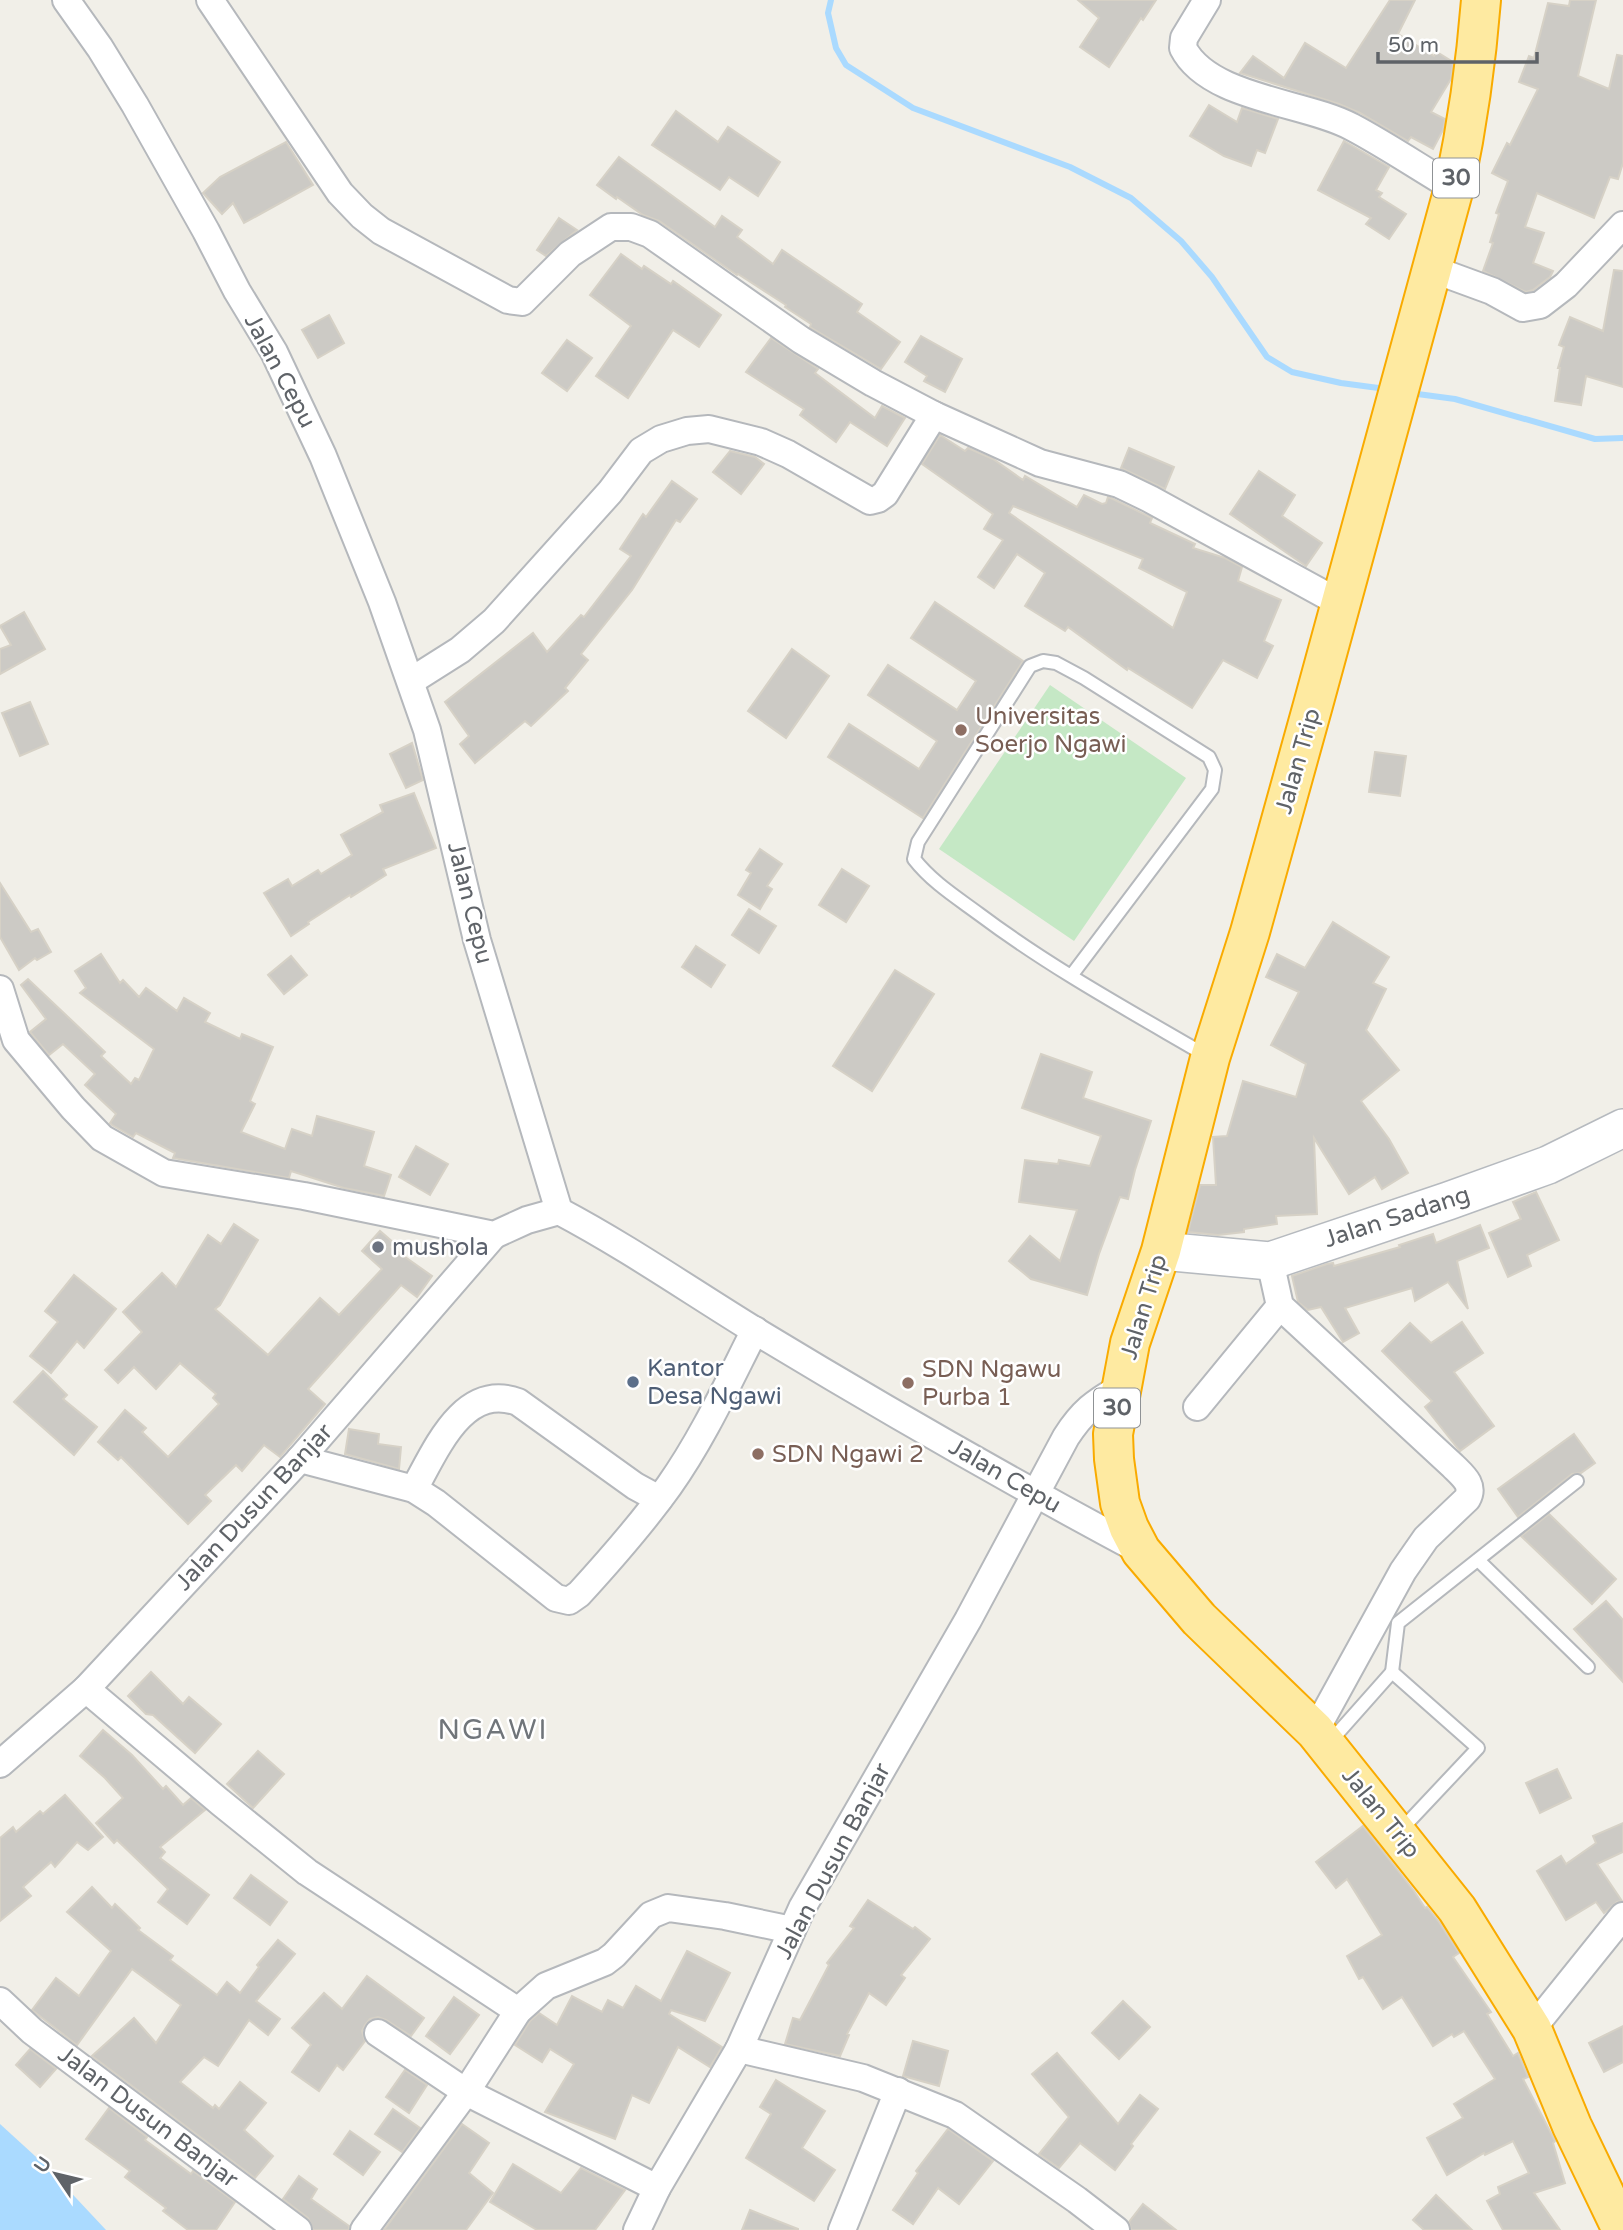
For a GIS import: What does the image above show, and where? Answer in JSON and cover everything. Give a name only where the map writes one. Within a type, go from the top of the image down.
[{"type":"highway","name":"30","points":[[1432,269],[1454,188],[1467,124],[1477,57],[1481,0]]},
{"type":"highway","name":"Jalan Trip","points":[[1432,269],[1254,919],[1210,1058],[1161,1251],[1130,1343],[1113,1434],[1114,1459],[1120,1503],[1141,1551],[1199,1619],[1321,1739],[1457,1909],[1532,2029],[1619,2229]]},
{"type":"main road","name":"Jalan Sadang","points":[[1161,1251],[1270,1261],[1548,1165],[1623,1128]]},
{"type":"street","name":"Jalan Cepu","points":[[66,0],[135,104],[279,362],[323,456],[411,681],[427,730],[477,940],[559,1211],[596,1231],[755,1331],[1035,1494],[1141,1551]]},
{"type":"street","points":[[210,0],[340,193],[362,216],[382,231],[515,302],[522,302],[570,254],[611,227],[631,227],[650,234],[801,340],[873,383],[934,415],[1040,463],[1130,489],[1340,603]]},
{"type":"street","points":[[1207,0],[1184,38],[1183,48],[1199,67],[1244,92],[1327,116],[1350,126],[1454,188]]},
{"type":"street","points":[[1432,269],[1492,291],[1523,308],[1540,305],[1566,285],[1623,225]]},
{"type":"street","points":[[411,681],[460,650],[494,621],[610,492],[641,450],[661,439],[687,431],[709,429],[761,442],[788,454],[870,501],[885,494],[934,415]]},
{"type":"street","points":[[0,989],[8,1043],[103,1138],[164,1173],[304,1196],[494,1235],[527,1220],[559,1211]]},
{"type":"street","name":"Jalan Dusun Banjar","points":[[0,1764],[86,1689],[300,1459],[494,1235]]},
{"type":"street","points":[[1270,1261],[1280,1306],[1453,1466],[1470,1486],[1467,1499],[1426,1538],[1403,1571],[1321,1739]]},
{"type":"street","points":[[1198,1407],[1280,1306]]},
{"type":"street","points":[[300,1459],[414,1489],[436,1503],[556,1598],[569,1601],[579,1594],[632,1535],[659,1499],[705,1428],[755,1331]]},
{"type":"street","name":"Jalan Dusun Banjar","points":[[637,2230],[657,2188],[739,2049],[809,1896],[968,1620],[1035,1494],[1080,1416],[1097,1401],[1120,1388]]},
{"type":"street","points":[[414,1489],[452,1424],[482,1400],[503,1397],[518,1402],[635,1486],[659,1499]]},
{"type":"street","points":[[86,1689],[307,1872],[518,2011]]},
{"type":"street","points":[[364,2230],[466,2092],[518,2011],[546,1986],[594,1967],[614,1955],[651,1915],[668,1908],[793,1930]]},
{"type":"street","points":[[1532,2029],[1623,1916]]},
{"type":"street","name":"Jalan Dusun Banjar","points":[[0,2001],[32,2031],[298,2230]]},
{"type":"street","points":[[378,2033],[466,2092],[657,2188]]},
{"type":"street","points":[[739,2049],[863,2078],[955,2115],[1116,2230]]},
{"type":"street","points":[[842,2230],[898,2091]]},
{"type":"lane","points":[[1071,976],[1212,789],[1215,770],[1209,757],[1056,663],[1043,662],[1030,666],[918,842],[914,859],[927,875],[1005,934],[1071,976],[1210,1058]]},
{"type":"lane","points":[[1321,1739],[1392,1672],[1398,1623],[1577,1480]]},
{"type":"lane","points":[[1478,1560],[1588,1667]]},
{"type":"lane","points":[[1392,1672],[1478,1748],[1397,1834]]},
{"type":"green space","points":[[1050,685],[1186,778],[1074,941],[939,849]]},
{"type":"water","points":[[0,2124],[46,2166],[106,2230],[0,2230]]},
{"type":"building","points":[[1078,0],[1156,0],[1109,67],[1080,47],[1099,18]]},
{"type":"building","points":[[1390,0],[1415,0],[1398,34],[1434,56],[1437,52],[1453,62],[1451,79],[1431,112],[1445,119],[1443,130],[1433,149],[1411,137],[1408,141],[1339,104],[1240,73],[1253,56],[1284,78],[1305,43],[1346,68]]},
{"type":"building","points":[[1570,0],[1596,0],[1578,76],[1609,89],[1617,55],[1623,56],[1623,163],[1618,179],[1610,177],[1594,218],[1537,193],[1525,227],[1544,233],[1533,263],[1553,271],[1550,277],[1526,292],[1483,271],[1493,243],[1490,242],[1499,214],[1496,213],[1508,181],[1492,173],[1507,143],[1510,145],[1538,89],[1519,82],[1529,56],[1534,58],[1548,3],[1569,6]]},
{"type":"building","points":[[1209,105],[1237,122],[1242,108],[1278,119],[1265,153],[1257,150],[1251,166],[1224,156],[1190,136]]},
{"type":"building","points":[[676,111],[718,142],[728,127],[780,162],[758,196],[729,177],[720,190],[652,145]]},
{"type":"building","points":[[1344,141],[1389,167],[1376,190],[1382,193],[1379,197],[1406,214],[1389,239],[1366,224],[1371,218],[1318,190]]},
{"type":"building","points":[[286,142],[313,185],[244,223],[233,203],[222,214],[203,193],[220,177]]},
{"type":"building","points":[[619,157],[715,227],[722,216],[742,230],[737,237],[773,264],[782,250],[862,304],[857,312],[900,342],[881,369],[810,327],[811,324],[785,307],[786,305],[659,221],[643,215],[597,185]]},
{"type":"building","points":[[559,218],[577,230],[546,256],[537,250]]},
{"type":"building","points":[[621,254],[642,269],[644,266],[671,284],[673,281],[721,315],[699,347],[673,330],[628,398],[596,376],[631,326],[590,295]]},
{"type":"building","points":[[1614,270],[1623,271],[1623,387],[1586,376],[1581,405],[1555,401],[1558,368],[1564,347],[1559,345],[1570,317],[1603,331]]},
{"type":"building","points":[[329,315],[344,343],[318,358],[302,330]]},
{"type":"building","points":[[921,336],[962,359],[945,392],[924,381],[927,376],[905,362]]},
{"type":"building","points":[[771,338],[818,369],[815,373],[875,418],[882,406],[905,418],[887,446],[850,422],[836,442],[800,415],[804,409],[746,372]]},
{"type":"building","points":[[567,340],[592,358],[567,391],[542,373]]},
{"type":"building","points":[[940,435],[965,451],[968,448],[993,459],[1023,480],[1025,476],[1077,507],[1084,495],[1102,504],[1106,503],[1108,497],[1152,518],[1150,523],[1195,544],[1193,548],[1225,558],[1242,567],[1238,581],[1281,600],[1264,641],[1273,646],[1257,678],[1223,660],[1192,708],[1128,668],[1127,670],[1068,627],[1065,631],[1025,606],[1045,573],[1017,554],[994,588],[978,577],[1003,540],[984,529],[993,514],[922,464]],"holes":[[[1013,506],[1143,559],[1139,568],[1187,592],[1173,628],[1009,513]]]},
{"type":"building","points":[[1129,448],[1174,467],[1165,489],[1121,468]]},
{"type":"building","points":[[730,451],[755,457],[764,464],[741,494],[713,472]]},
{"type":"building","points":[[1259,471],[1295,495],[1282,516],[1322,543],[1306,566],[1230,514]]},
{"type":"building","points":[[672,481],[697,499],[680,522],[676,520],[632,590],[581,654],[588,660],[565,688],[568,691],[531,726],[525,721],[475,763],[460,744],[469,736],[445,702],[533,633],[547,652],[581,615],[584,617],[631,556],[620,549],[643,514],[646,517]]},
{"type":"building","points":[[935,602],[1023,661],[923,818],[828,757],[849,724],[919,769],[937,741],[868,695],[888,665],[957,710],[976,681],[911,638]]},
{"type":"building","points":[[24,612],[45,649],[0,674],[0,649],[11,645],[0,626]]},
{"type":"building","points":[[792,649],[829,676],[786,738],[748,711]]},
{"type":"building","points":[[30,702],[48,744],[20,756],[2,713]]},
{"type":"building","points":[[412,743],[423,780],[406,788],[390,754]]},
{"type":"building","points":[[1375,752],[1406,756],[1400,796],[1369,792]]},
{"type":"building","points":[[414,793],[436,848],[383,869],[386,875],[351,897],[350,895],[291,936],[264,893],[288,879],[292,886],[318,870],[321,874],[352,855],[341,835],[383,812],[380,805]]},
{"type":"building","points":[[760,849],[782,864],[767,886],[772,889],[760,909],[738,895],[751,873],[746,870]]},
{"type":"building","points":[[842,869],[869,886],[846,922],[819,905]]},
{"type":"building","points":[[0,883],[31,932],[38,929],[51,952],[37,960],[35,958],[19,970],[0,937]]},
{"type":"building","points":[[749,909],[776,926],[759,953],[732,935]]},
{"type":"building","points":[[1333,922],[1389,957],[1373,983],[1386,989],[1366,1030],[1399,1070],[1361,1101],[1389,1139],[1408,1173],[1382,1189],[1375,1177],[1349,1194],[1314,1138],[1317,1214],[1276,1216],[1277,1224],[1244,1229],[1244,1232],[1218,1235],[1188,1232],[1200,1185],[1216,1185],[1213,1137],[1227,1136],[1243,1081],[1296,1097],[1306,1064],[1271,1045],[1299,992],[1266,977],[1277,954],[1305,968]]},
{"type":"building","points":[[696,946],[725,965],[711,987],[682,967]]},
{"type":"building","points":[[101,954],[120,983],[123,980],[139,997],[146,988],[177,1011],[184,998],[210,1013],[205,1022],[240,1039],[242,1034],[273,1047],[250,1101],[255,1104],[241,1132],[285,1149],[292,1129],[312,1136],[317,1116],[374,1132],[364,1166],[391,1175],[384,1196],[344,1188],[291,1171],[289,1178],[173,1158],[175,1153],[136,1133],[133,1137],[112,1125],[110,1123],[116,1114],[85,1085],[95,1074],[63,1044],[49,1055],[30,1032],[46,1019],[21,985],[28,979],[105,1052],[101,1056],[131,1084],[135,1078],[139,1080],[154,1049],[80,993],[86,988],[75,971]]},
{"type":"building","points":[[291,956],[307,975],[284,994],[268,975]]},
{"type":"building","points":[[895,970],[934,994],[872,1091],[833,1066]]},
{"type":"building","points":[[1041,1054],[1092,1072],[1083,1098],[1151,1121],[1128,1199],[1120,1197],[1087,1295],[1031,1279],[1009,1261],[1030,1236],[1060,1261],[1077,1210],[1019,1202],[1025,1160],[1058,1164],[1059,1160],[1090,1166],[1101,1136],[1022,1108]]},
{"type":"building","points":[[416,1146],[448,1164],[430,1195],[399,1177]]},
{"type":"building","points":[[1536,1192],[1559,1240],[1527,1255],[1531,1266],[1508,1277],[1489,1233],[1521,1219],[1513,1202]]},
{"type":"building","points":[[234,1224],[258,1240],[220,1305],[215,1309],[268,1355],[320,1298],[339,1315],[382,1269],[362,1251],[380,1231],[395,1244],[391,1247],[432,1276],[417,1297],[401,1285],[308,1389],[325,1404],[280,1457],[264,1445],[242,1471],[236,1465],[205,1495],[211,1501],[188,1524],[121,1457],[118,1460],[98,1442],[125,1410],[146,1428],[142,1432],[168,1457],[219,1404],[213,1398],[216,1394],[180,1363],[156,1389],[134,1367],[118,1383],[105,1370],[142,1332],[123,1312],[162,1273],[176,1287],[208,1235],[221,1244]]},
{"type":"building","points":[[1480,1225],[1489,1248],[1457,1261],[1468,1309],[1448,1282],[1415,1301],[1412,1288],[1345,1308],[1359,1333],[1343,1342],[1321,1307],[1308,1310],[1298,1302],[1292,1276],[1327,1264],[1333,1263],[1334,1266],[1400,1247],[1399,1245],[1433,1234],[1436,1243]]},
{"type":"building","points":[[74,1275],[116,1309],[84,1348],[77,1341],[51,1373],[30,1356],[58,1322],[45,1311]]},
{"type":"building","points":[[1462,1322],[1483,1353],[1454,1372],[1494,1426],[1460,1451],[1425,1407],[1432,1401],[1382,1351],[1410,1323],[1431,1343]]},
{"type":"building","points":[[43,1371],[67,1395],[63,1399],[97,1427],[74,1455],[14,1402]]},
{"type":"building","points":[[349,1429],[379,1434],[378,1444],[401,1447],[399,1469],[345,1454]]},
{"type":"building","points":[[1574,1434],[1595,1463],[1581,1473],[1572,1474],[1518,1517],[1498,1489]]},
{"type":"building","points":[[1549,1514],[1616,1579],[1592,1604],[1521,1536]]},
{"type":"building","points":[[1606,1601],[1623,1620],[1623,1682],[1574,1629]]},
{"type":"building","points":[[151,1672],[183,1704],[189,1697],[221,1724],[195,1753],[128,1696]]},
{"type":"building","points":[[103,1730],[132,1755],[163,1789],[166,1786],[183,1805],[191,1798],[205,1810],[160,1847],[165,1852],[160,1858],[209,1895],[187,1924],[158,1902],[168,1889],[117,1840],[114,1843],[96,1823],[123,1798],[80,1756]]},
{"type":"building","points":[[258,1751],[284,1774],[253,1808],[227,1784]]},
{"type":"building","points":[[1557,1769],[1571,1798],[1540,1813],[1526,1783]]},
{"type":"building","points":[[65,1795],[103,1837],[88,1850],[77,1842],[55,1867],[51,1862],[23,1887],[31,1896],[0,1921],[0,1838],[13,1827],[16,1832],[40,1811],[43,1814]]},
{"type":"building","points":[[1623,1823],[1623,1852],[1597,1864],[1622,1901],[1604,1913],[1596,1902],[1566,1920],[1537,1871],[1561,1856],[1566,1864],[1596,1843],[1593,1836]]},
{"type":"building","points":[[1363,1826],[1425,1908],[1427,1907],[1439,1922],[1459,1953],[1453,1957],[1491,2012],[1487,2014],[1513,2056],[1518,2053],[1528,2077],[1523,2079],[1555,2141],[1553,2143],[1565,2183],[1534,2193],[1560,2230],[1503,2230],[1487,2201],[1500,2194],[1498,2187],[1529,2173],[1513,2141],[1485,2155],[1484,2153],[1447,2175],[1427,2138],[1463,2118],[1454,2104],[1495,2079],[1464,2031],[1454,2037],[1452,2034],[1433,2046],[1402,1997],[1383,2009],[1363,1977],[1359,1979],[1347,1956],[1382,1935],[1347,1879],[1336,1888],[1316,1862]]},
{"type":"building","points":[[251,1875],[287,1902],[270,1925],[234,1898]]},
{"type":"building","points":[[92,1887],[112,1908],[115,1904],[140,1928],[138,1930],[173,1956],[170,1960],[217,1995],[227,1982],[240,1993],[259,1967],[257,1965],[278,1940],[295,1954],[256,2001],[280,2019],[268,2035],[249,2020],[218,2066],[204,2057],[180,2082],[213,2108],[215,2105],[219,2109],[240,2082],[266,2103],[244,2130],[273,2156],[255,2178],[92,2056],[134,2018],[156,2043],[181,2005],[132,1969],[77,2045],[32,2010],[56,1978],[79,1996],[111,1951],[67,1912]]},
{"type":"building","points":[[868,1900],[913,1929],[915,1927],[930,1939],[901,1975],[905,1978],[886,2005],[869,1993],[847,2034],[849,2035],[840,2056],[785,2044],[793,2018],[800,2020],[829,1965],[827,1963],[854,1928],[850,1926]]},
{"type":"building","points":[[687,1951],[730,1973],[705,2021],[671,2010],[669,2014],[722,2047],[710,2067],[678,2047],[649,2103],[632,2095],[615,2139],[545,2112],[574,2064],[550,2049],[542,2062],[515,2045],[530,2021],[539,2013],[557,2025],[572,1996],[602,2012],[608,2000],[623,2008],[636,1986],[661,2001]]},
{"type":"building","points":[[367,1976],[424,2018],[411,2036],[386,2020],[378,2017],[370,2019],[362,2031],[365,2041],[343,2070],[337,2065],[319,2091],[292,2072],[311,2045],[292,2028],[324,1993],[342,2009]]},
{"type":"building","points":[[454,1997],[479,2015],[450,2054],[426,2036]]},
{"type":"building","points":[[1123,2001],[1150,2027],[1119,2059],[1092,2033]]},
{"type":"building","points":[[1623,2026],[1623,2062],[1604,2072],[1589,2043]]},
{"type":"building","points":[[913,2041],[948,2051],[939,2086],[903,2076]]},
{"type":"building","points":[[30,2049],[56,2069],[40,2087],[16,2065]]},
{"type":"building","points":[[1057,2053],[1118,2124],[1140,2095],[1158,2109],[1115,2170],[1080,2143],[1059,2168],[1039,2154],[1069,2117],[1032,2074]]},
{"type":"building","points":[[405,2070],[427,2085],[409,2113],[386,2097]]},
{"type":"building","points":[[776,2080],[825,2111],[802,2148],[835,2170],[814,2201],[746,2158],[771,2114],[760,2107]]},
{"type":"building","points":[[109,2108],[147,2137],[145,2140],[235,2202],[216,2230],[188,2230],[163,2211],[166,2208],[125,2177],[130,2171],[86,2139]]},
{"type":"building","points":[[393,2109],[420,2128],[402,2152],[375,2134]]},
{"type":"building","points":[[462,2124],[489,2143],[469,2173],[493,2193],[466,2230],[384,2230]]},
{"type":"building","points":[[948,2129],[993,2161],[959,2204],[938,2188],[913,2224],[893,2210],[918,2173],[916,2171]]},
{"type":"building","points":[[350,2131],[380,2152],[363,2175],[334,2154]]},
{"type":"building","points":[[513,2164],[561,2193],[581,2168],[625,2190],[595,2230],[537,2230],[490,2202]]},
{"type":"building","points":[[299,2176],[317,2189],[311,2199],[349,2226],[349,2230],[313,2230],[308,2218],[283,2199]]},
{"type":"building","points":[[1436,2195],[1472,2230],[1424,2230],[1413,2220]]},
{"type":"building","points":[[1143,2204],[1176,2230],[1131,2230],[1129,2222]]},
{"type":"building","points":[[750,2210],[798,2229],[798,2230],[742,2230]]},
{"type":"waterway","points":[[831,0],[828,13],[836,48],[846,65],[913,108],[1070,167],[1131,198],[1181,241],[1212,277],[1267,357],[1292,372],[1341,383],[1386,389]]},
{"type":"waterway","points":[[1410,393],[1455,399],[1595,439],[1623,438]]},
{"type":"place","name":"Universitas Soerjo Ngawi","points":[[961,730]]},
{"type":"place","name":"mushola","points":[[378,1247]]},
{"type":"place","name":"Kantor Desa Ngawi","points":[[633,1382]]},
{"type":"place","name":"SDN Ngawu Purba 1","points":[[908,1383]]},
{"type":"place","name":"SDN Ngawi 2","points":[[758,1454]]},
{"type":"district","name":"NGAWI","points":[[493,1730]]}]
